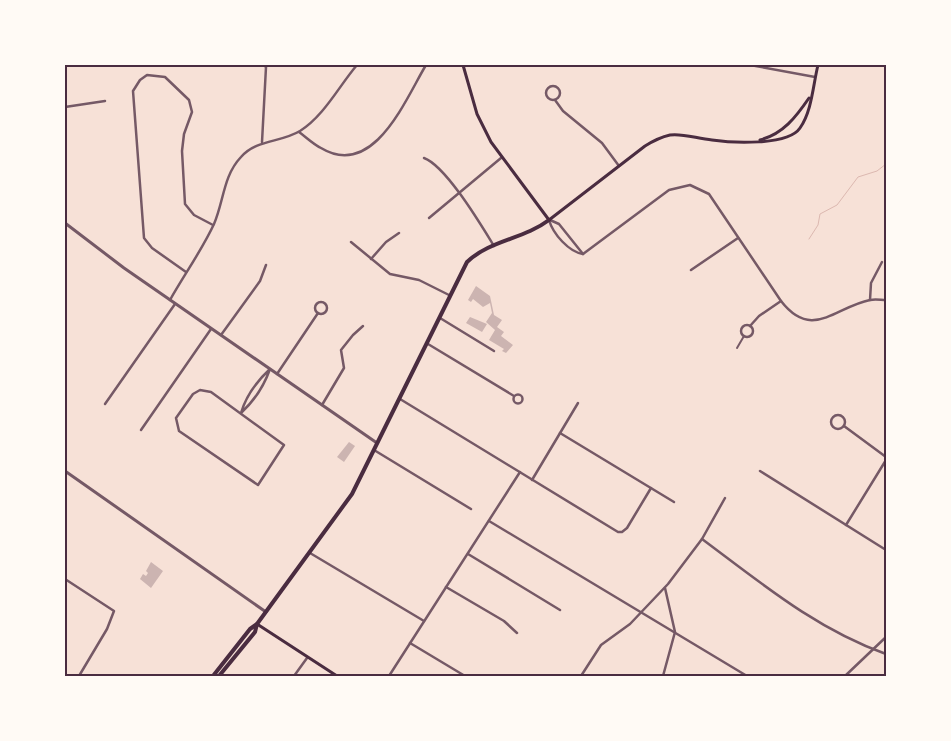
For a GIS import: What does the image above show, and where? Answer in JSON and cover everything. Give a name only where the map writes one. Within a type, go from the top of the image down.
[{"type":"main road","points":[[463,65],[477,114],[502,158],[549,220]]},
{"type":"main road","points":[[213,676],[266,612],[352,494],[398,399],[428,344],[449,294],[467,262],[482,251],[532,232],[654,140],[671,135],[714,141],[753,142],[776,140],[795,133],[807,115],[818,65]]},
{"type":"main road","points":[[753,142],[775,135],[788,125],[810,98]]},
{"type":"main road","points":[[256,624],[337,676]]},
{"type":"main road","points":[[220,676],[255,632],[256,624]]},
{"type":"street","points":[[170,300],[213,225],[232,168],[244,153],[262,142],[299,132],[318,115],[357,65]]},
{"type":"street","points":[[299,132],[321,148],[332,153],[351,154],[363,150],[382,135],[401,113],[426,65]]},
{"type":"street","points":[[750,65],[815,77]]},
{"type":"street","points":[[262,142],[266,66]]},
{"type":"street","points":[[186,272],[152,248],[144,238],[133,91],[136,85],[147,75],[165,77],[190,100],[192,112],[184,134],[182,150],[186,204],[194,216],[213,225]]},
{"type":"street","points":[[555,100],[558,97],[559,91],[557,88],[551,87],[546,94],[548,98],[555,100],[563,111],[602,143],[619,166]]},
{"type":"street","points":[[65,107],[105,101]]},
{"type":"street","points":[[424,158],[434,163],[494,246]]},
{"type":"street","points":[[429,218],[502,158]]},
{"type":"street","points":[[583,254],[669,190],[680,186],[698,187],[708,194],[781,302],[796,316],[812,321],[823,319],[870,300],[886,300]]},
{"type":"street","points":[[549,220],[559,224],[583,254]]},
{"type":"street","points":[[549,220],[551,226],[570,249],[583,254]]},
{"type":"street","points":[[65,224],[175,304],[377,444]]},
{"type":"street","points":[[371,259],[386,242],[399,233]]},
{"type":"street","points":[[691,270],[738,238]]},
{"type":"street","points":[[351,242],[390,274],[419,280],[449,294]]},
{"type":"street","points":[[870,300],[871,283],[882,262]]},
{"type":"street","points":[[221,336],[260,281],[266,265]]},
{"type":"street","points":[[744,336],[741,329],[746,325],[750,326],[781,302]]},
{"type":"street","points":[[324,303],[327,306],[327,311],[324,314],[318,313],[316,310],[317,304],[324,303]]},
{"type":"street","points":[[105,404],[175,304]]},
{"type":"street","points":[[277,374],[318,313]]},
{"type":"street","points":[[440,318],[494,352]]},
{"type":"street","points":[[322,405],[344,368],[341,354],[343,347],[363,326]]},
{"type":"street","points":[[744,336],[747,337],[752,334],[750,326]]},
{"type":"street","points":[[141,430],[211,329]]},
{"type":"street","points":[[737,348],[744,336]]},
{"type":"street","points":[[428,344],[514,396]]},
{"type":"street","points":[[241,412],[249,405],[266,380],[270,369]]},
{"type":"street","points":[[241,412],[261,377],[270,369]]},
{"type":"street","points":[[200,390],[211,392],[241,412],[284,445],[258,485],[183,435],[176,424],[176,418],[192,394],[200,390]]},
{"type":"street","points":[[398,399],[622,532],[651,488]]},
{"type":"street","points":[[532,480],[578,403]]},
{"type":"street","points":[[838,415],[842,416],[845,422],[844,426],[834,427],[832,419],[838,415]]},
{"type":"street","points":[[844,426],[886,458],[846,525]]},
{"type":"street","points":[[560,433],[674,502]]},
{"type":"street","points":[[374,450],[471,509]]},
{"type":"street","points":[[65,471],[266,612]]},
{"type":"street","points":[[760,471],[886,550]]},
{"type":"street","points":[[389,676],[520,472]]},
{"type":"street","points":[[581,676],[601,645],[642,612],[665,588],[702,539],[725,498]]},
{"type":"street","points":[[489,521],[748,676]]},
{"type":"street","points":[[702,539],[806,615],[830,629],[886,654]]},
{"type":"street","points":[[310,553],[424,621]]},
{"type":"street","points":[[468,554],[560,610]]},
{"type":"street","points":[[65,579],[114,611],[107,629],[79,676]]},
{"type":"street","points":[[446,587],[504,621],[516,633]]},
{"type":"street","points":[[663,676],[675,632],[665,588]]},
{"type":"street","points":[[845,676],[872,648],[886,637]]},
{"type":"street","points":[[410,643],[465,676]]},
{"type":"street","points":[[294,676],[307,658]]},
{"type":"building","points":[[476,286],[490,296],[494,315],[502,320],[497,327],[504,332],[501,336],[513,345],[506,353],[502,351],[504,349],[489,340],[495,330],[486,322],[492,313],[490,303],[483,307],[473,299],[471,302],[468,300]]},
{"type":"building","points":[[470,317],[487,324],[482,332],[466,323]]},
{"type":"building","points":[[349,442],[355,446],[344,462],[337,457]]},
{"type":"building","points":[[151,562],[163,571],[151,588],[140,579],[143,574],[146,576],[148,573],[146,571]]},
{"type":"waterway","points":[[809,239],[818,225],[820,214],[837,205],[858,177],[877,171],[886,164]]}]
